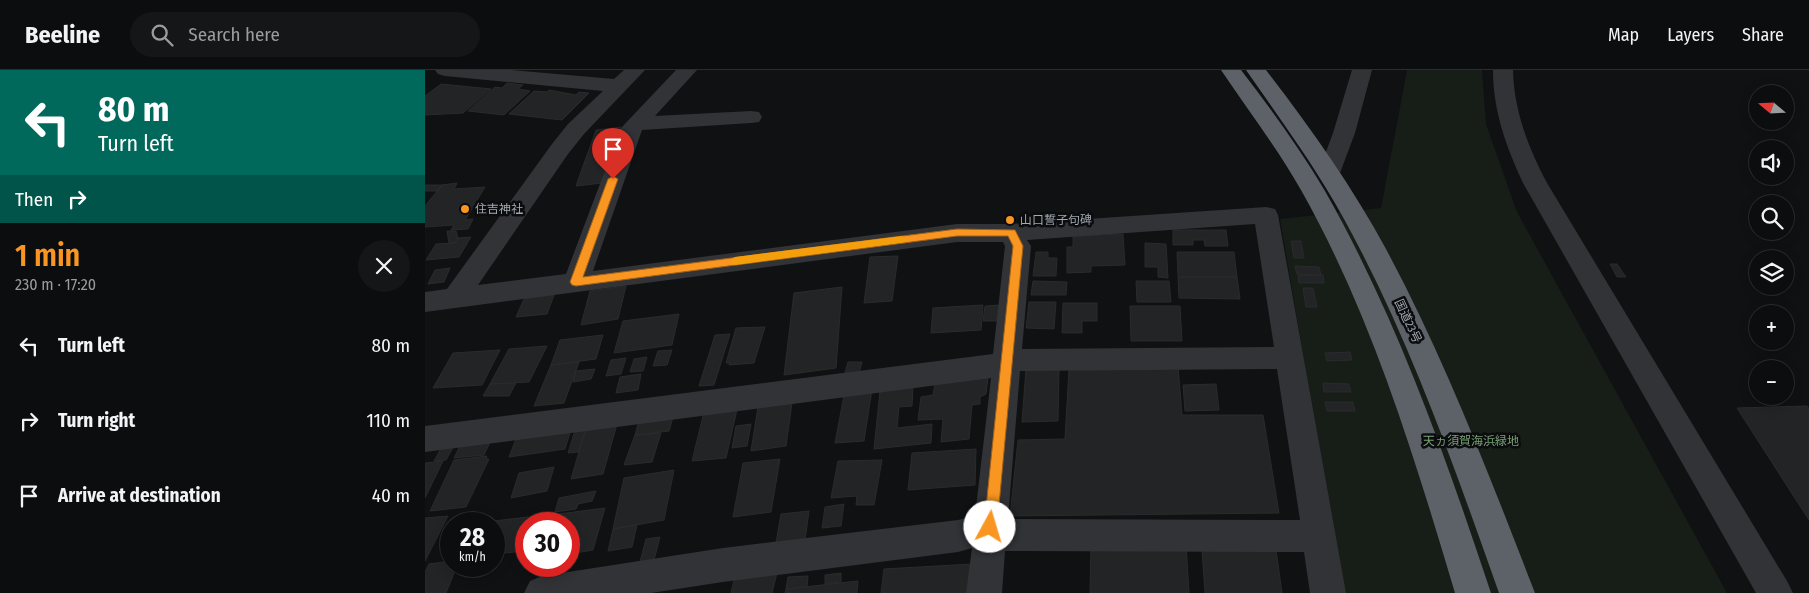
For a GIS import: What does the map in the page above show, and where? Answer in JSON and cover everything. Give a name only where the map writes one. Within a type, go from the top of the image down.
[{"type":"highway","points":[[1231,70],[1257,102],[1308,182],[1356,272],[1407,394],[1437,479],[1473,593]]},
{"type":"highway","name":"国道23号","points":[[1256,70],[1304,135],[1329,173],[1376,255],[1404,310],[1471,468],[1517,593]]},
{"type":"street","points":[[445,70],[619,86]]},
{"type":"street","points":[[455,298],[560,149],[635,70]]},
{"type":"street","points":[[576,282],[632,128],[687,70]]},
{"type":"street","points":[[1329,173],[1344,133],[1362,70]]},
{"type":"street","points":[[1503,70],[1502,89],[1507,118],[1517,148],[1526,166],[1775,593]]},
{"type":"street","points":[[602,103],[639,107],[653,105]]},
{"type":"street","points":[[636,124],[751,117]]},
{"type":"street","points":[[425,302],[957,233],[1011,233],[1265,215],[1327,593]]},
{"type":"street","points":[[983,593],[1018,246],[1011,233]]},
{"type":"street","points":[[425,439],[1007,362],[1289,358]]},
{"type":"street","points":[[542,593],[723,565],[990,531],[1318,536]]},
{"type":"green space","name":"天ヵ須賀海浜緑地","points":[[1407,70],[1482,70],[1486,124],[1517,212],[1727,593],[1344,593],[1280,219],[1381,208]]},
{"type":"building","points":[[507,83],[523,85],[518,89],[530,91],[504,115],[468,111],[495,87],[502,88]]},
{"type":"building","points":[[441,84],[491,89],[463,113],[425,115],[425,96]]},
{"type":"building","points":[[549,90],[576,95],[579,92],[589,93],[562,120],[509,114],[534,91],[547,92]]},
{"type":"building","points":[[621,127],[602,183],[576,186],[596,130]]},
{"type":"building","points":[[457,183],[454,189],[485,187],[465,220],[473,219],[468,229],[451,230],[454,225],[425,227],[425,206],[442,185]]},
{"type":"building","points":[[425,185],[442,185],[438,191],[425,191]]},
{"type":"building","points":[[1173,230],[1226,230],[1228,246],[1205,246],[1204,240],[1193,240],[1193,245],[1173,245]]},
{"type":"building","points":[[447,231],[456,231],[458,238],[455,243],[449,243]]},
{"type":"building","points":[[1123,234],[1125,265],[1091,266],[1091,272],[1067,273],[1067,247],[1073,247],[1073,236]]},
{"type":"building","points":[[471,237],[459,257],[426,260],[436,244],[455,243],[458,238]]},
{"type":"building","points":[[1291,241],[1301,241],[1304,258],[1294,258]]},
{"type":"building","points":[[1145,243],[1166,244],[1168,278],[1158,277],[1158,267],[1145,267]]},
{"type":"building","points":[[1036,252],[1048,252],[1048,258],[1057,258],[1056,276],[1033,276]]},
{"type":"building","points":[[1177,252],[1234,252],[1237,277],[1178,277]]},
{"type":"building","points":[[898,256],[892,301],[864,303],[870,257]]},
{"type":"building","points":[[1610,264],[1617,264],[1626,277],[1617,277]]},
{"type":"building","points":[[1295,266],[1319,267],[1321,275],[1297,274]]},
{"type":"building","points":[[450,268],[444,282],[428,284],[435,270]]},
{"type":"building","points":[[1298,275],[1323,275],[1324,283],[1299,283]]},
{"type":"building","points":[[1178,277],[1237,277],[1240,299],[1179,298]]},
{"type":"building","points":[[1033,281],[1067,282],[1066,295],[1031,295]]},
{"type":"building","points":[[1136,281],[1169,281],[1171,302],[1137,302]]},
{"type":"building","points":[[626,286],[618,319],[581,325],[590,291]]},
{"type":"building","points":[[842,287],[836,368],[784,375],[794,293]]},
{"type":"building","points":[[1303,288],[1313,288],[1317,307],[1306,307]]},
{"type":"building","points":[[554,295],[547,314],[516,317],[524,299]]},
{"type":"building","points":[[1029,302],[1056,302],[1054,329],[1026,328]]},
{"type":"building","points":[[1063,303],[1097,303],[1097,321],[1082,321],[1082,333],[1062,333]]},
{"type":"building","points":[[983,305],[981,330],[931,333],[933,308]]},
{"type":"building","points":[[1000,305],[999,321],[983,321],[985,306]]},
{"type":"building","points":[[1130,306],[1180,306],[1182,341],[1131,341]]},
{"type":"building","points":[[679,314],[672,345],[614,353],[623,321]]},
{"type":"building","points":[[765,327],[754,363],[729,365],[730,363],[726,363],[736,328]]},
{"type":"building","points":[[730,334],[714,385],[699,386],[715,335]]},
{"type":"building","points":[[603,335],[596,359],[551,365],[560,340]]},
{"type":"building","points":[[547,346],[529,382],[490,384],[509,349]]},
{"type":"building","points":[[500,350],[482,385],[433,388],[453,353]]},
{"type":"building","points":[[672,350],[667,365],[653,366],[658,351]]},
{"type":"building","points":[[1350,352],[1352,360],[1327,361],[1325,353]]},
{"type":"building","points":[[647,357],[643,371],[630,372],[634,359]]},
{"type":"building","points":[[626,358],[621,374],[606,376],[611,360]]},
{"type":"building","points":[[579,362],[564,403],[534,406],[551,365]]},
{"type":"building","points":[[848,362],[862,362],[859,373],[845,373]]},
{"type":"building","points":[[1178,366],[1182,415],[1263,415],[1279,513],[1010,516],[1018,440],[1065,439],[1069,369]]},
{"type":"building","points":[[595,369],[591,379],[573,382],[576,371]]},
{"type":"building","points":[[1026,369],[1059,369],[1058,421],[1022,422]]},
{"type":"building","points":[[641,374],[638,390],[616,393],[620,377]]},
{"type":"building","points":[[988,378],[986,394],[980,397],[980,404],[972,405],[969,439],[941,442],[943,419],[918,420],[921,397],[933,395],[935,383]]},
{"type":"building","points":[[516,383],[509,396],[483,396],[490,384]]},
{"type":"building","points":[[1323,383],[1349,384],[1351,392],[1324,392]]},
{"type":"building","points":[[1216,384],[1219,410],[1185,411],[1183,385]]},
{"type":"building","points":[[913,388],[912,406],[899,407],[897,428],[932,424],[931,443],[874,449],[880,391]]},
{"type":"building","points":[[872,389],[864,441],[835,443],[845,390]]},
{"type":"building","points":[[1325,402],[1353,402],[1355,411],[1327,411]]},
{"type":"building","points":[[792,403],[786,446],[751,451],[758,407]]},
{"type":"building","points":[[738,405],[726,458],[692,461],[705,408]]},
{"type":"building","points":[[1807,406],[1809,409],[1809,520],[1737,408]]},
{"type":"building","points":[[673,417],[669,431],[635,435],[639,421]]},
{"type":"building","points":[[617,424],[603,474],[571,479],[586,428]]},
{"type":"building","points":[[751,424],[747,446],[732,448],[736,426]]},
{"type":"building","points":[[572,426],[565,449],[509,457],[518,434]]},
{"type":"building","points":[[587,426],[578,452],[568,453],[576,427]]},
{"type":"building","points":[[661,433],[652,462],[624,465],[635,435]]},
{"type":"building","points":[[491,440],[484,455],[454,458],[462,442]]},
{"type":"building","points":[[455,444],[446,460],[434,461],[443,445]]},
{"type":"building","points":[[976,449],[975,485],[908,490],[912,453]]},
{"type":"building","points":[[487,456],[486,459],[489,459],[466,507],[430,511],[454,460]]},
{"type":"building","points":[[780,459],[771,512],[733,517],[743,463]]},
{"type":"building","points":[[882,460],[874,505],[856,505],[857,496],[831,498],[838,461]]},
{"type":"building","points":[[443,461],[425,498],[425,463]]},
{"type":"building","points":[[554,467],[547,491],[511,498],[519,473]]},
{"type":"building","points":[[674,470],[664,520],[613,529],[624,478]]},
{"type":"building","points":[[596,491],[592,501],[578,504],[576,509],[555,512],[559,498]]},
{"type":"building","points":[[844,504],[841,526],[822,528],[825,507]]},
{"type":"building","points":[[605,508],[593,550],[580,552],[580,512],[574,512]]},
{"type":"building","points":[[809,511],[805,540],[776,543],[781,514]]},
{"type":"building","points":[[440,517],[440,532],[425,561],[425,518]]},
{"type":"building","points":[[515,519],[515,552],[505,553],[505,520]]},
{"type":"building","points":[[637,525],[632,547],[608,551],[613,529]]},
{"type":"building","points":[[660,537],[654,560],[640,562],[646,539]]},
{"type":"building","points":[[1091,543],[1186,543],[1189,593],[1090,593]]},
{"type":"building","points":[[1202,550],[1276,550],[1282,593],[1205,593]]},
{"type":"building","points":[[440,562],[440,577],[453,577],[446,593],[425,593],[425,572],[429,564]]},
{"type":"building","points":[[972,564],[970,593],[881,593],[884,569]]},
{"type":"building","points":[[778,569],[772,593],[731,593],[736,572]]},
{"type":"building","points":[[841,573],[841,582],[825,584],[825,575]]},
{"type":"building","points":[[808,576],[807,587],[786,589],[788,577]]},
{"type":"building","points":[[858,581],[857,593],[785,593],[786,589]]},
{"type":"slow traffic","points":[[735,261],[902,240]]},
{"type":"place","name":"住吉神社","points":[[465,209]]},
{"type":"place","name":"山口誓子句碑","points":[[1010,220]]},
{"type":"route","points":[[613,179],[576,282],[957,233],[1011,233],[1018,246],[990,527]]}]
